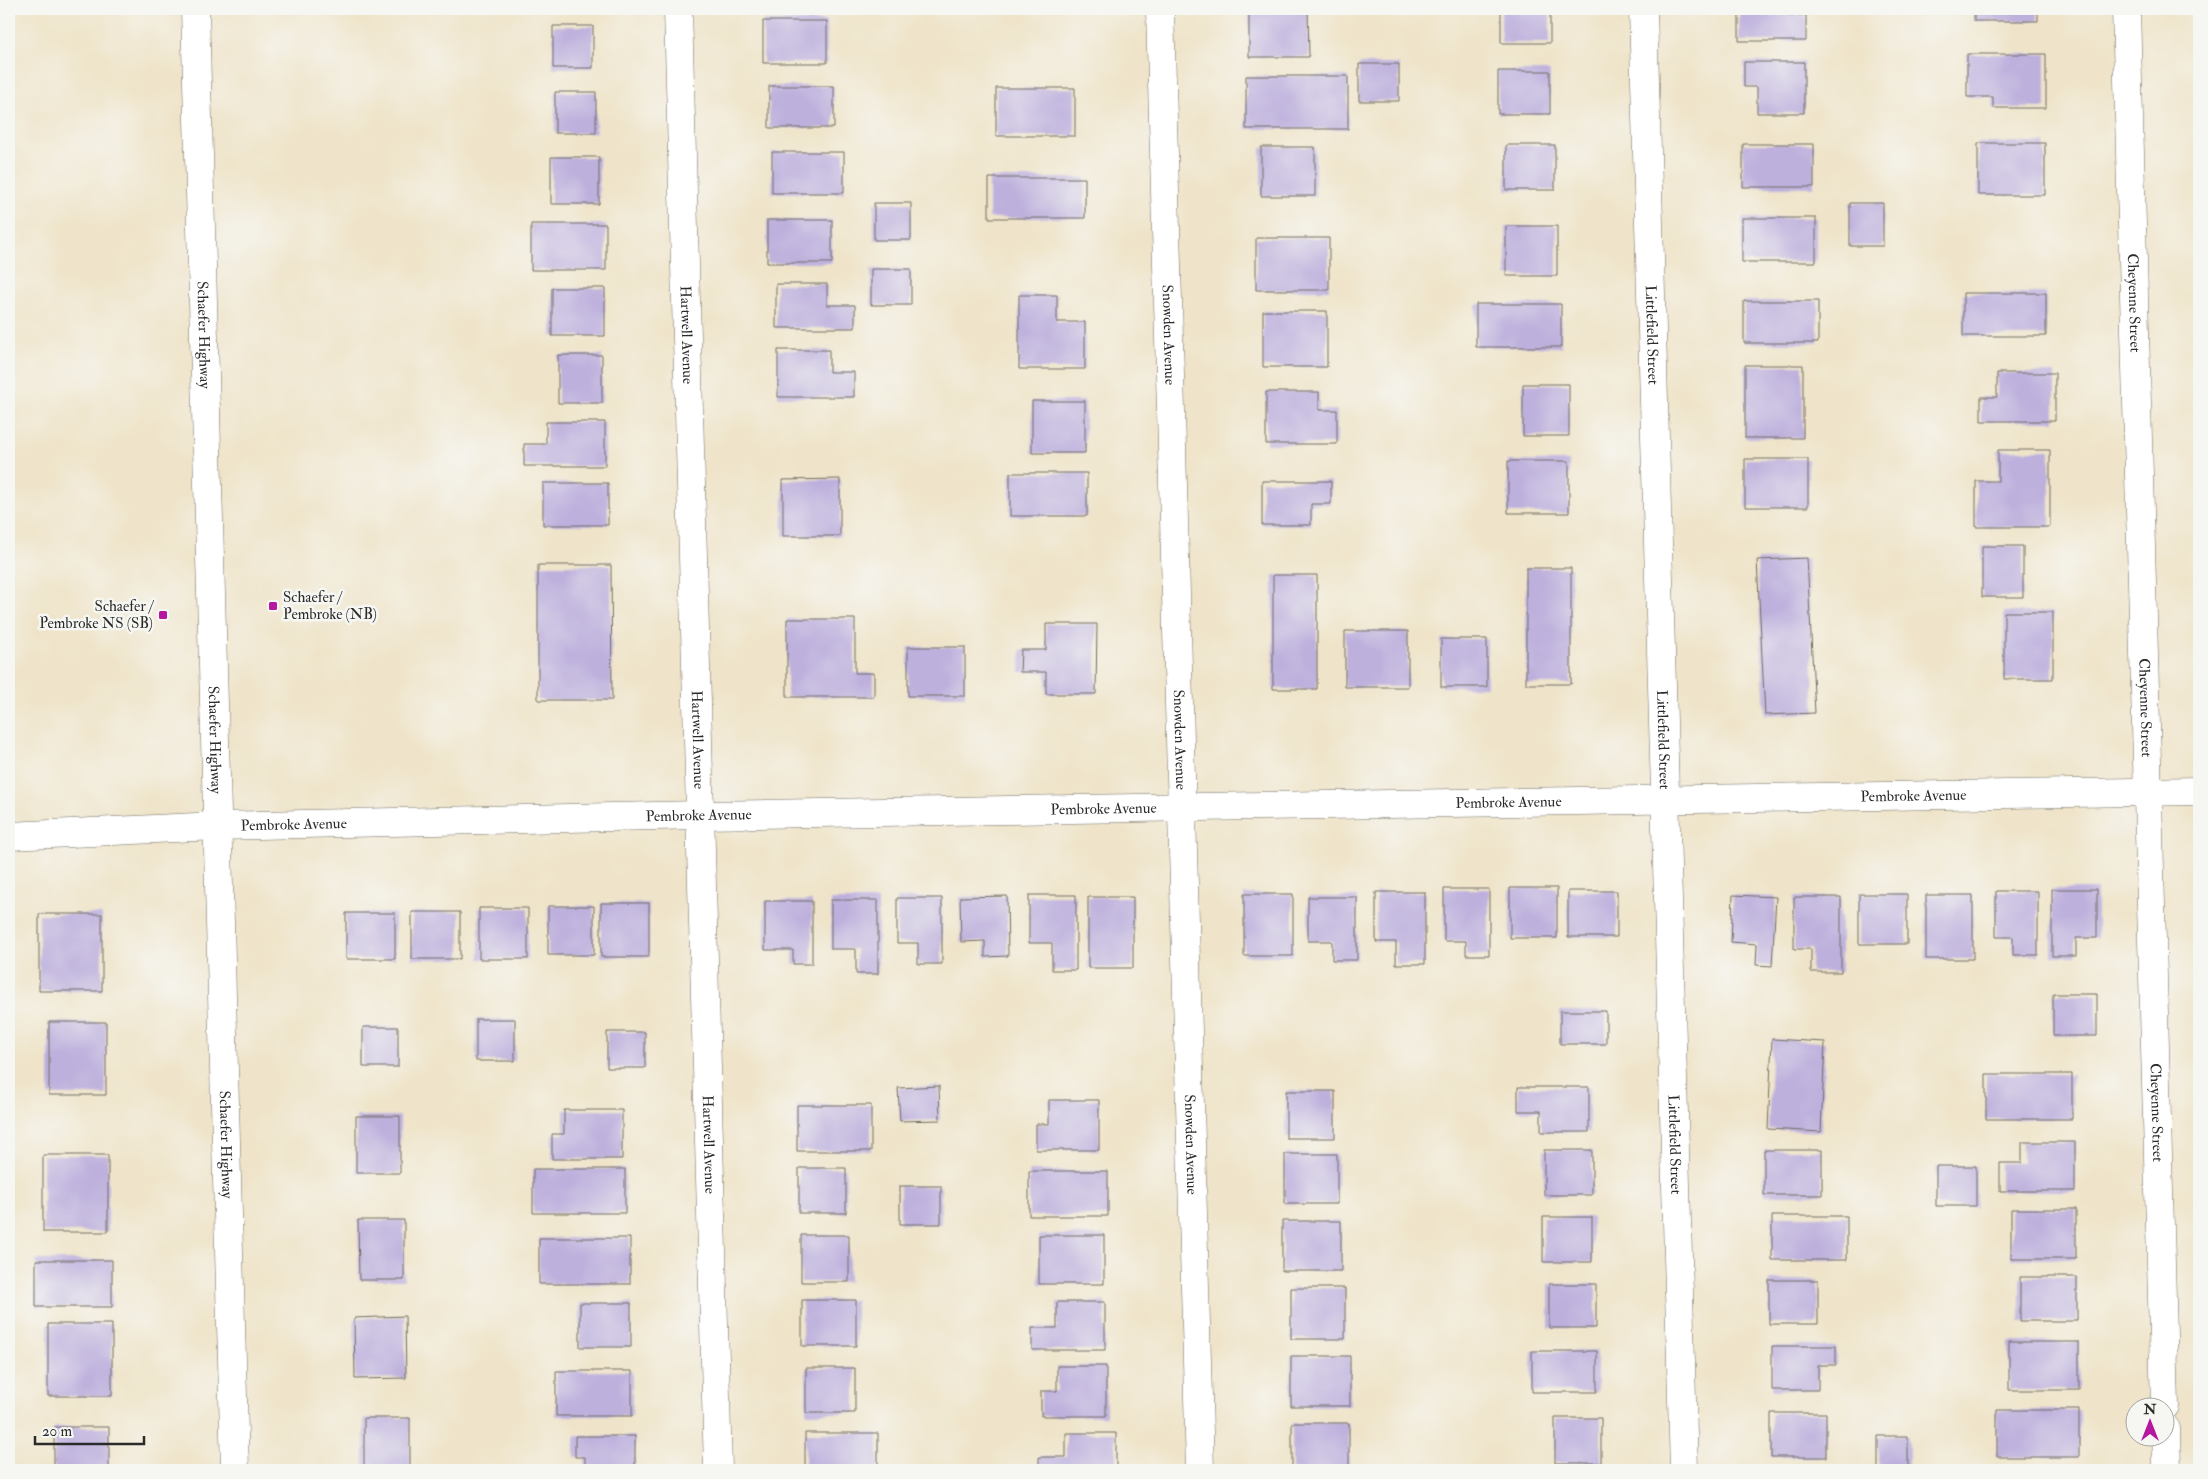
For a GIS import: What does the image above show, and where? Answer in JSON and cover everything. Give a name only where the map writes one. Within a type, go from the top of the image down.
[{"type":"street","name":"Schaefer Highway","points":[[195,9],[235,1470]]},
{"type":"street","name":"Hartwell Avenue","points":[[678,9],[718,1470]]},
{"type":"street","name":"Snowden Avenue","points":[[1160,9],[1200,1470]]},
{"type":"street","name":"Littlefield Street","points":[[1643,9],[1684,1470]]},
{"type":"street","name":"Cheyenne Street","points":[[2126,9],[2165,1396]]},
{"type":"street","name":"Pembroke Avenue","points":[[9,836],[217,826],[700,815],[2199,791]]},
{"type":"street","points":[[2166,1446],[2167,1470]]},
{"type":"building","points":[[1249,9],[1308,9],[1309,57],[1249,57]]},
{"type":"building","points":[[1501,9],[1550,9],[1550,43],[1501,43]]},
{"type":"building","points":[[1739,9],[1789,9],[1789,15],[1806,15],[1806,41],[1739,41]]},
{"type":"building","points":[[1974,9],[2038,9],[2038,21],[1974,21]]},
{"type":"building","points":[[763,21],[827,21],[827,63],[763,63]]},
{"type":"building","points":[[553,26],[593,26],[593,68],[553,68]]},
{"type":"building","points":[[1967,54],[2046,54],[2046,108],[1993,108],[1993,97],[1967,97]]},
{"type":"building","points":[[1744,62],[1804,62],[1804,113],[1757,113],[1757,87],[1744,87]]},
{"type":"building","points":[[1359,64],[1399,64],[1399,101],[1359,101]]},
{"type":"building","points":[[1498,71],[1550,71],[1550,114],[1498,114]]},
{"type":"building","points":[[1246,76],[1348,76],[1348,129],[1246,129]]},
{"type":"building","points":[[769,86],[834,86],[834,128],[769,128]]},
{"type":"building","points":[[996,88],[1075,88],[1075,136],[996,136]]},
{"type":"building","points":[[555,92],[596,92],[596,133],[555,133]]},
{"type":"building","points":[[1978,143],[2045,143],[2045,195],[1978,195]]},
{"type":"building","points":[[1743,144],[1814,144],[1814,187],[1743,187]]},
{"type":"building","points":[[1506,145],[1555,145],[1555,190],[1506,190]]},
{"type":"building","points":[[1261,147],[1315,147],[1315,196],[1261,196]]},
{"type":"building","points":[[772,152],[844,152],[844,193],[772,193]]},
{"type":"building","points":[[551,157],[599,157],[599,204],[551,204]]},
{"type":"building","points":[[989,178],[1085,178],[1085,218],[989,218]]},
{"type":"building","points":[[874,203],[911,203],[911,240],[874,240]]},
{"type":"building","points":[[1850,203],[1883,203],[1883,246],[1850,246]]},
{"type":"building","points":[[1742,218],[1816,218],[1816,262],[1742,262]]},
{"type":"building","points":[[767,220],[832,220],[832,263],[767,263]]},
{"type":"building","points":[[531,224],[606,224],[606,270],[531,270]]},
{"type":"building","points":[[1506,226],[1557,226],[1557,276],[1506,276]]},
{"type":"building","points":[[1256,238],[1329,238],[1329,290],[1256,290]]},
{"type":"building","points":[[871,269],[911,269],[911,305],[871,305]]},
{"type":"building","points":[[776,284],[827,284],[827,305],[855,305],[855,328],[776,328]]},
{"type":"building","points":[[552,288],[605,288],[605,336],[552,336]]},
{"type":"building","points":[[1963,293],[2046,293],[2046,336],[1963,336]]},
{"type":"building","points":[[1019,295],[1057,295],[1057,322],[1085,322],[1085,369],[1019,369]]},
{"type":"building","points":[[1744,301],[1818,301],[1818,343],[1744,343]]},
{"type":"building","points":[[1476,304],[1561,304],[1561,347],[1476,347]]},
{"type":"building","points":[[1263,311],[1327,311],[1327,367],[1263,367]]},
{"type":"building","points":[[778,350],[829,350],[829,372],[854,372],[854,397],[778,397]]},
{"type":"building","points":[[558,355],[602,355],[602,403],[558,403]]},
{"type":"building","points":[[1745,365],[1803,365],[1803,438],[1745,438]]},
{"type":"building","points":[[1997,373],[2055,373],[2055,421],[1981,421],[1981,397],[1997,397]]},
{"type":"building","points":[[1523,384],[1569,384],[1569,436],[1523,436]]},
{"type":"building","points":[[1266,392],[1319,392],[1319,410],[1337,410],[1337,444],[1266,444]]},
{"type":"building","points":[[1032,401],[1085,401],[1085,453],[1032,453]]},
{"type":"building","points":[[546,422],[605,422],[605,466],[524,466],[524,444],[546,444]]},
{"type":"building","points":[[1998,450],[2050,450],[2050,527],[1976,527],[1976,481],[1998,481]]},
{"type":"building","points":[[1745,459],[1808,459],[1808,507],[1745,507]]},
{"type":"building","points":[[1508,461],[1569,461],[1569,513],[1508,513]]},
{"type":"building","points":[[1010,473],[1087,473],[1087,516],[1010,516]]},
{"type":"building","points":[[840,479],[840,536],[783,536],[783,480]]},
{"type":"building","points":[[1262,481],[1331,481],[1331,504],[1311,504],[1311,525],[1262,525]]},
{"type":"building","points":[[543,483],[608,483],[608,525],[543,525]]},
{"type":"building","points":[[1982,546],[2023,546],[2023,597],[1982,597]]},
{"type":"building","points":[[1807,558],[1815,713],[1765,715],[1757,560]]},
{"type":"building","points":[[538,565],[611,565],[612,700],[538,700]]},
{"type":"building","points":[[1526,568],[1571,568],[1571,684],[1526,684]]},
{"type":"building","points":[[1273,575],[1317,575],[1317,689],[1273,689]]},
{"type":"building","points":[[2004,612],[2053,612],[2053,679],[2004,679]]},
{"type":"building","points":[[787,619],[855,619],[855,673],[874,673],[874,697],[787,697]]},
{"type":"building","points":[[1046,624],[1097,624],[1096,694],[1046,694],[1046,672],[1020,672],[1021,650],[1046,650]]},
{"type":"building","points":[[1345,631],[1408,631],[1408,687],[1345,687]]},
{"type":"building","points":[[1441,639],[1487,639],[1487,687],[1441,687]]},
{"type":"building","points":[[908,647],[965,647],[965,696],[908,696]]},
{"type":"building","points":[[1510,888],[1557,888],[1557,938],[1510,938]]},
{"type":"building","points":[[1444,889],[1489,889],[1489,955],[1466,955],[1466,941],[1444,941]]},
{"type":"building","points":[[2052,889],[2097,889],[2097,938],[2076,938],[2076,956],[2052,956]]},
{"type":"building","points":[[1568,891],[1617,891],[1617,937],[1568,937]]},
{"type":"building","points":[[1996,891],[2038,891],[2038,955],[2013,955],[2013,937],[1996,937]]},
{"type":"building","points":[[1376,892],[1425,892],[1425,964],[1396,964],[1396,942],[1376,942]]},
{"type":"building","points":[[1244,894],[1293,894],[1293,956],[1244,956]]},
{"type":"building","points":[[1859,894],[1907,894],[1907,944],[1859,944]]},
{"type":"building","points":[[1029,895],[1076,895],[1076,970],[1052,970],[1052,943],[1029,943]]},
{"type":"building","points":[[1733,895],[1776,897],[1772,966],[1756,965],[1757,944],[1731,942]]},
{"type":"building","points":[[1926,895],[1973,895],[1973,959],[1926,959]]},
{"type":"building","points":[[1007,896],[1008,956],[985,957],[985,941],[961,942],[960,897]]},
{"type":"building","points":[[1088,897],[1133,897],[1133,968],[1088,968]]},
{"type":"building","points":[[1308,897],[1357,897],[1357,960],[1332,960],[1332,941],[1308,941]]},
{"type":"building","points":[[1794,897],[1841,897],[1841,972],[1811,972],[1811,949],[1794,949]]},
{"type":"building","points":[[897,898],[942,898],[942,964],[918,964],[918,943],[897,943]]},
{"type":"building","points":[[831,900],[878,900],[878,974],[856,974],[856,949],[831,949]]},
{"type":"building","points":[[765,901],[812,901],[812,964],[793,964],[793,950],[765,950]]},
{"type":"building","points":[[601,903],[649,903],[649,957],[601,957]]},
{"type":"building","points":[[548,906],[594,906],[594,955],[548,955]]},
{"type":"building","points":[[479,908],[528,908],[528,959],[479,959]]},
{"type":"building","points":[[412,912],[460,912],[460,959],[412,959]]},
{"type":"building","points":[[346,913],[395,913],[395,959],[346,959]]},
{"type":"building","points":[[39,914],[102,914],[102,991],[39,991]]},
{"type":"building","points":[[2053,994],[2097,994],[2097,1036],[2053,1036]]},
{"type":"building","points":[[1560,1011],[1606,1011],[1606,1044],[1560,1044]]},
{"type":"building","points":[[476,1019],[515,1019],[515,1061],[476,1061]]},
{"type":"building","points":[[49,1022],[106,1022],[106,1095],[49,1095]]},
{"type":"building","points":[[363,1027],[398,1027],[398,1067],[363,1067]]},
{"type":"building","points":[[607,1032],[645,1032],[645,1068],[607,1068]]},
{"type":"building","points":[[1772,1039],[1825,1042],[1821,1132],[1768,1129]]},
{"type":"building","points":[[1986,1074],[2072,1074],[2072,1119],[1986,1119]]},
{"type":"building","points":[[939,1086],[940,1120],[900,1121],[898,1088]]},
{"type":"building","points":[[1518,1087],[1589,1087],[1589,1132],[1541,1132],[1541,1111],[1518,1111]]},
{"type":"building","points":[[1286,1091],[1335,1091],[1335,1138],[1286,1138]]},
{"type":"building","points":[[1049,1100],[1099,1100],[1099,1150],[1036,1150],[1036,1124],[1049,1124]]},
{"type":"building","points":[[797,1105],[871,1105],[871,1151],[797,1151]]},
{"type":"building","points":[[564,1110],[622,1110],[622,1159],[552,1159],[552,1134],[564,1134]]},
{"type":"building","points":[[356,1116],[400,1116],[400,1173],[356,1173]]},
{"type":"building","points":[[2022,1142],[2075,1142],[2075,1191],[2000,1191],[2000,1163],[2022,1163]]},
{"type":"building","points":[[1544,1150],[1592,1150],[1592,1195],[1544,1195]]},
{"type":"building","points":[[1764,1150],[1822,1150],[1822,1195],[1764,1195]]},
{"type":"building","points":[[1285,1154],[1337,1154],[1337,1204],[1285,1204]]},
{"type":"building","points":[[43,1155],[108,1155],[108,1232],[43,1232]]},
{"type":"building","points":[[1936,1166],[1976,1166],[1976,1206],[1936,1206]]},
{"type":"building","points":[[799,1168],[846,1168],[846,1213],[799,1213]]},
{"type":"building","points":[[533,1169],[625,1169],[625,1213],[533,1213]]},
{"type":"building","points":[[1029,1171],[1108,1171],[1108,1216],[1029,1216]]},
{"type":"building","points":[[900,1186],[941,1186],[941,1224],[900,1224]]},
{"type":"building","points":[[2011,1209],[2076,1209],[2076,1259],[2011,1259]]},
{"type":"building","points":[[1772,1216],[1847,1216],[1847,1260],[1772,1260]]},
{"type":"building","points":[[1543,1217],[1592,1217],[1592,1262],[1543,1262]]},
{"type":"building","points":[[358,1220],[404,1220],[404,1280],[359,1280]]},
{"type":"building","points":[[1282,1221],[1341,1221],[1341,1271],[1282,1271]]},
{"type":"building","points":[[801,1235],[849,1235],[849,1282],[801,1282]]},
{"type":"building","points":[[1039,1235],[1104,1235],[1104,1284],[1039,1284]]},
{"type":"building","points":[[539,1238],[630,1238],[630,1284],[539,1284]]},
{"type":"building","points":[[36,1260],[112,1260],[112,1307],[36,1307]]},
{"type":"building","points":[[2020,1277],[2077,1277],[2077,1321],[2020,1321]]},
{"type":"building","points":[[1769,1280],[1818,1280],[1818,1324],[1769,1324]]},
{"type":"building","points":[[1549,1284],[1596,1284],[1596,1328],[1549,1328]]},
{"type":"building","points":[[1291,1288],[1345,1288],[1345,1339],[1291,1339]]},
{"type":"building","points":[[802,1300],[856,1300],[856,1346],[802,1346]]},
{"type":"building","points":[[1057,1302],[1105,1302],[1105,1350],[1032,1350],[1032,1328],[1057,1328]]},
{"type":"building","points":[[580,1303],[631,1303],[631,1347],[580,1347]]},
{"type":"building","points":[[405,1316],[406,1378],[355,1379],[354,1318]]},
{"type":"building","points":[[48,1324],[112,1324],[112,1396],[48,1396]]},
{"type":"building","points":[[2009,1342],[2079,1342],[2079,1390],[2009,1390]]},
{"type":"building","points":[[1772,1346],[1836,1346],[1836,1365],[1818,1365],[1818,1390],[1772,1390]]},
{"type":"building","points":[[1532,1351],[1597,1351],[1597,1392],[1532,1392]]},
{"type":"building","points":[[1291,1356],[1350,1356],[1350,1406],[1291,1406]]},
{"type":"building","points":[[1057,1366],[1106,1366],[1106,1416],[1041,1416],[1041,1391],[1057,1391]]},
{"type":"building","points":[[806,1368],[855,1368],[855,1413],[806,1413]]},
{"type":"building","points":[[556,1371],[632,1371],[632,1416],[556,1416]]},
{"type":"building","points":[[1997,1410],[2079,1410],[2079,1457],[1997,1457]]},
{"type":"building","points":[[1771,1413],[1826,1413],[1826,1457],[1771,1457]]},
{"type":"building","points":[[364,1418],[410,1418],[410,1470],[364,1470]]},
{"type":"building","points":[[1555,1418],[1601,1418],[1601,1463],[1555,1463]]},
{"type":"building","points":[[1292,1423],[1349,1423],[1349,1470],[1292,1470]]},
{"type":"building","points":[[54,1427],[109,1427],[109,1470],[54,1470]]},
{"type":"building","points":[[805,1433],[878,1433],[878,1470],[805,1470]]},
{"type":"building","points":[[1066,1433],[1116,1433],[1116,1470],[1039,1470],[1039,1457],[1066,1457]]},
{"type":"building","points":[[575,1436],[635,1436],[635,1470],[585,1470],[585,1457],[575,1457]]},
{"type":"building","points":[[1878,1436],[1908,1436],[1908,1469],[1878,1469]]},
{"type":"place","name":"Schaefer / Pembroke (NB)","points":[[273,606]]},
{"type":"place","name":"Schaefer / Pembroke NS (SB)","points":[[163,615]]}]
